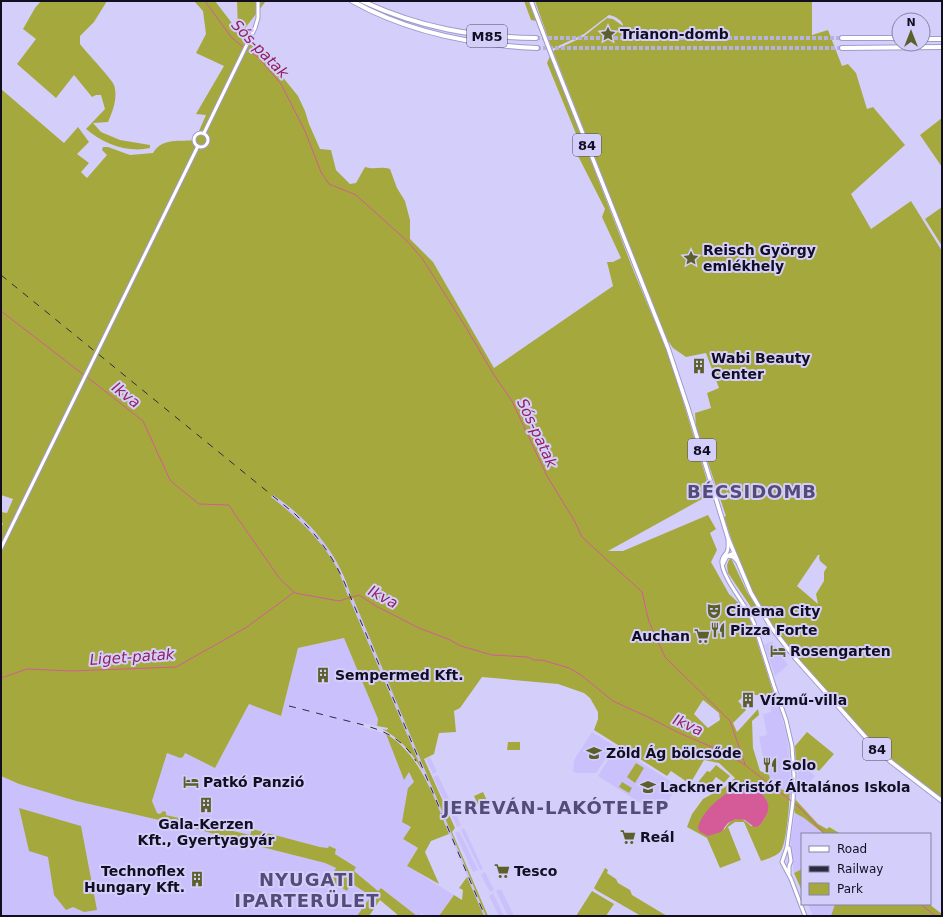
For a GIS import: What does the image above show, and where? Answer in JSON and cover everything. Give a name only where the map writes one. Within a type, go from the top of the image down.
[{"type":"highway","points":[[347,1],[361,3]]},
{"type":"highway","name":"M85","points":[[352,1],[447,30],[485,36],[536,38]]},
{"type":"highway","name":"M85","points":[[361,3],[397,22],[437,35],[484,44],[537,48]]},
{"type":"highway","points":[[842,38],[891,38]]},
{"type":"highway","points":[[931,39],[942,39]]},
{"type":"highway","points":[[842,48],[942,47]]},
{"type":"main road","points":[[204,133],[248,44],[258,18],[258,1]]},
{"type":"main road","name":"84","points":[[531,1],[680,381],[728,538],[747,586],[758,607],[796,659],[874,747],[942,801]]},
{"type":"main road","points":[[204,133],[207,136],[207,143],[202,147],[198,146],[194,142],[194,137],[197,134],[204,133]]},
{"type":"main road","points":[[1,548],[198,146]]},
{"type":"main road","points":[[728,538],[728,547],[722,562],[725,573],[754,623],[790,735],[793,757],[793,801],[786,853],[782,862],[801,904]]},
{"type":"main road","points":[[726,555],[734,553]]},
{"type":"main road","points":[[726,555],[733,557],[737,562]]},
{"type":"main road","points":[[789,835],[791,861],[789,866],[791,879]]},
{"type":"main road","points":[[783,859],[786,858],[790,860]]},
{"type":"main road","points":[[784,866],[789,866]]},
{"type":"main road","points":[[802,905],[806,916]]},
{"type":"shaded area","points":[[273,495],[304,520],[324,542],[336,561],[351,595],[349,596],[335,566],[317,539],[271,497]]},
{"type":"shaded area","points":[[353,598],[486,916],[484,916],[350,600]]},
{"type":"shaded area","points":[[345,638],[378,719],[377,726],[362,723],[360,726],[386,734],[404,780],[409,772],[414,782],[411,827],[403,839],[418,848],[407,866],[454,895],[439,916],[426,916],[421,913],[420,916],[417,916],[381,888],[378,891],[354,871],[356,866],[335,854],[336,849],[329,846],[329,849],[252,829],[250,835],[166,815],[166,812],[163,811],[160,814],[143,810],[161,750],[180,758],[185,753],[215,768],[249,704],[281,716],[298,648]]},
{"type":"shaded area","points":[[772,641],[788,665],[775,676],[764,645]]},
{"type":"shaded area","points":[[776,697],[787,736],[790,766],[790,792],[780,789],[771,782],[769,775],[766,773],[759,737],[767,735],[763,714],[771,712],[769,700]]},
{"type":"shaded area","name":"Zöld Ág bölcsőde","points":[[592,732],[614,746],[596,773],[575,773],[573,772],[574,760]]},
{"type":"shaded area","name":"Lackner Kristóf Általános Iskola","points":[[616,747],[678,786],[659,815],[598,776]]},
{"type":"shaded area","points":[[430,757],[437,772],[433,774],[426,759]]},
{"type":"shaded area","points":[[798,770],[809,771],[815,776],[800,793],[797,793]]},
{"type":"shaded area","points":[[438,775],[461,825],[457,827],[433,777]]},
{"type":"shaded area","points":[[1,776],[19,784],[76,801],[194,828],[325,863],[336,868],[329,880],[347,891],[351,882],[371,896],[357,916],[1,916]]},
{"type":"shaded area","points":[[748,784],[753,786],[763,795],[768,804],[768,812],[759,826],[754,827],[745,820],[736,819],[728,823],[721,832],[708,836],[700,832],[698,828],[701,821],[705,814],[718,800],[733,789]]},
{"type":"shaded area","points":[[795,813],[804,818],[823,833],[801,833],[801,870],[794,873],[791,852],[791,838]]},
{"type":"shaded area","points":[[464,828],[483,869],[480,870],[461,830]]},
{"type":"shaded area","points":[[459,831],[478,870],[473,872],[455,833]]},
{"type":"shaded area","points":[[485,872],[494,890],[490,892],[481,875]]},
{"type":"shaded area","points":[[501,889],[514,916],[508,916],[496,891]]},
{"type":"shaded area","points":[[493,893],[504,916],[499,916],[489,896]]},
{"type":"shaded area","points":[[808,905],[835,905],[831,916],[813,916]]},
{"type":"green space","points":[[41,1],[107,1],[94,22],[80,36],[80,44],[109,77],[115,90],[114,104],[108,122],[93,123],[101,132],[120,140],[150,145],[150,148],[133,149],[116,146],[100,139],[86,129],[105,109],[101,95],[92,97],[74,75],[56,98],[17,64],[36,39],[23,29],[35,8]]},
{"type":"green space","points":[[194,1],[215,1],[238,31],[237,1],[266,1],[246,27],[246,37],[273,65],[298,96],[320,149],[331,150],[336,170],[350,184],[356,183],[365,167],[390,169],[397,188],[405,201],[410,220],[410,239],[433,262],[494,368],[613,286],[607,262],[613,262],[621,258],[602,217],[605,209],[576,152],[575,147],[579,149],[579,141],[547,63],[550,56],[536,21],[531,20],[524,1],[529,1],[634,272],[670,358],[711,494],[608,551],[623,551],[708,515],[716,529],[710,533],[717,550],[711,562],[729,594],[745,609],[752,625],[775,698],[769,700],[766,696],[747,694],[738,701],[746,710],[733,723],[737,732],[758,709],[759,715],[752,721],[753,748],[760,771],[769,775],[771,782],[780,789],[790,792],[786,834],[782,849],[779,853],[761,861],[744,822],[735,822],[728,827],[741,860],[720,868],[707,838],[687,827],[692,814],[703,799],[725,787],[735,778],[719,763],[704,760],[690,784],[671,771],[667,776],[594,730],[598,719],[598,712],[590,698],[584,693],[558,684],[482,677],[460,708],[454,711],[456,732],[439,733],[434,754],[424,759],[455,828],[452,832],[488,916],[486,916],[353,598],[350,600],[423,772],[406,747],[395,737],[382,729],[387,730],[388,728],[377,726],[378,719],[344,638],[298,648],[281,716],[249,704],[215,768],[185,753],[183,757],[180,758],[167,753],[152,801],[157,813],[160,814],[163,811],[166,812],[166,815],[250,835],[252,829],[320,847],[328,848],[329,846],[336,849],[335,854],[356,867],[354,871],[378,891],[381,888],[417,916],[399,916],[380,900],[369,916],[357,916],[371,896],[351,883],[347,891],[329,880],[336,868],[325,863],[194,828],[76,801],[19,784],[1,776],[1,529],[3,523],[1,523],[1,512],[7,513],[13,499],[1,495],[1,89],[64,143],[78,127],[89,142],[77,154],[89,163],[81,172],[87,178],[107,155],[102,150],[103,147],[108,147],[130,155],[153,153],[161,144],[167,142],[195,140],[206,115],[196,114],[224,66],[196,53],[206,34],[203,11]],"holes":[[[273,495],[299,515],[321,539],[339,566],[351,596],[348,596],[338,570],[325,549],[300,521],[271,497]],[[703,700],[719,713],[720,720],[708,728],[694,714]],[[750,784],[763,795],[768,804],[768,808],[765,817],[759,826],[751,826],[743,820],[736,819],[733,820],[724,830],[720,798],[735,789]]]},
{"type":"green space","points":[[535,1],[812,1],[812,35],[828,30],[842,66],[848,64],[856,73],[867,109],[873,107],[905,145],[851,194],[871,229],[911,201],[942,251],[942,798],[899,767],[859,729],[775,630],[759,604],[744,573],[724,517],[726,516],[696,427],[695,413],[711,408],[707,393],[719,388],[706,353],[686,357],[673,348],[666,338],[553,51],[583,37],[607,18],[613,19],[623,26],[622,22],[609,15],[584,34],[552,49]],"holes":[[[818,555],[820,555],[820,561],[827,567],[824,572],[824,581],[816,594],[818,604],[797,586]]]},
{"type":"green space","points":[[942,118],[942,167],[920,135]]},
{"type":"green space","points":[[942,207],[942,246],[925,219]]},
{"type":"green space","points":[[731,558],[747,592],[759,610],[755,613],[728,573],[727,565]]},
{"type":"green space","points":[[807,732],[834,754],[819,771],[814,767],[809,768],[796,766],[795,746]]},
{"type":"green space","points":[[386,734],[398,742],[417,765],[432,792],[449,834],[431,841],[425,852],[439,884],[407,866],[418,848],[403,839],[411,827],[402,822],[408,788],[414,782],[409,772],[404,780]]},
{"type":"green space","points":[[508,742],[520,742],[520,750],[507,750]]},
{"type":"green space","points":[[636,763],[644,768],[635,783],[627,777]]},
{"type":"green space","points":[[716,765],[730,776],[724,783],[716,777],[704,793],[695,786],[707,771],[710,772]]},
{"type":"green space","points":[[622,782],[632,788],[629,793],[619,787]]},
{"type":"green space","points":[[483,792],[491,809],[482,813],[474,796]]},
{"type":"green space","points":[[795,799],[818,824],[827,829],[829,827],[839,833],[823,833],[804,818],[795,813]]},
{"type":"green space","points":[[19,808],[81,826],[97,910],[84,912],[73,907],[66,910],[54,895],[48,857],[29,851]]},
{"type":"green space","points":[[605,868],[608,870],[607,873],[616,879],[618,883],[630,890],[632,895],[667,916],[641,916],[596,890],[594,888]]},
{"type":"green space","points":[[801,870],[801,889],[794,873]]},
{"type":"green space","points":[[467,877],[484,916],[439,916],[454,895],[462,900],[463,890],[459,888]]},
{"type":"green space","points":[[592,891],[614,904],[606,916],[576,916]]},
{"type":"green space","points":[[835,905],[930,905],[942,914],[942,916],[831,916]]},
{"type":"waterway","name":"Sós-patak","points":[[205,1],[231,37],[244,48]]},
{"type":"waterway","name":"Sós-patak","points":[[247,49],[259,58],[281,84],[305,131],[321,172],[329,184],[356,195],[407,241],[422,258],[494,375],[512,401],[547,476],[574,520],[582,537],[642,592],[649,622],[665,657],[730,721],[745,764]]},
{"type":"waterway","name":"Ikva","points":[[1,311],[84,375]]},
{"type":"waterway","name":"Ikva","points":[[87,377],[143,421],[170,480],[173,483],[199,504],[229,505],[280,579],[295,593],[339,601],[359,595],[376,606],[419,628],[448,639],[461,646],[492,655],[528,657],[534,660],[542,660],[569,668],[581,675],[613,701],[677,732],[728,754],[745,765],[799,807],[824,833]]},
{"type":"waterway","name":"Liget-patak","points":[[1,678],[27,669],[71,671],[176,667],[247,627],[293,593]]},
{"type":"waterway","name":"Ikva","points":[[921,905],[936,916]]},
{"type":"tunnel","points":[[536,38],[842,38]]},
{"type":"tunnel","points":[[537,48],[842,48]]},
{"type":"railway","points":[[1,275],[295,514],[324,546],[345,584],[485,916]]},
{"type":"railway","points":[[289,706],[383,732],[401,743],[416,761]]},
{"type":"place","name":"Trianon-domb","points":[[608,34]]},
{"type":"place","name":"Reisch György emlékhely","points":[[691,258]]},
{"type":"place","name":"Wabi Beauty Center","points":[[699,366]]},
{"type":"place","name":"Cinema City","points":[[714,611]]},
{"type":"place","name":"Pizza Forte","points":[[718,630]]},
{"type":"place","name":"Auchan","points":[[702,636]]},
{"type":"place","name":"Rosengarten","points":[[778,651]]},
{"type":"place","name":"Sempermed Kft.","points":[[323,675]]},
{"type":"place","name":"Vízmű-villa","points":[[748,700]]},
{"type":"place","name":"Zöld Ág bölcsőde","points":[[594,753]]},
{"type":"place","name":"Solo","points":[[770,765]]},
{"type":"place","name":"Patkó Panzió","points":[[191,782]]},
{"type":"place","name":"Lackner Kristóf Általános Iskola","points":[[648,787]]},
{"type":"place","name":"Gala-Kerzen Kft., Gyertyagyár","points":[[206,805]]},
{"type":"place","name":"Reál","points":[[628,837]]},
{"type":"place","name":"Tesco","points":[[502,871]]},
{"type":"place","name":"Technoflex Hungary Kft.","points":[[197,879]]},
{"type":"district","name":"BÉCSIDOMB","points":[[752,492]]},
{"type":"district","name":"JEREVÁN-LAKÓTELEP","points":[[556,808]]},
{"type":"district","name":"NYUGATI IPARTERÜLET","points":[[307,890]]}]
